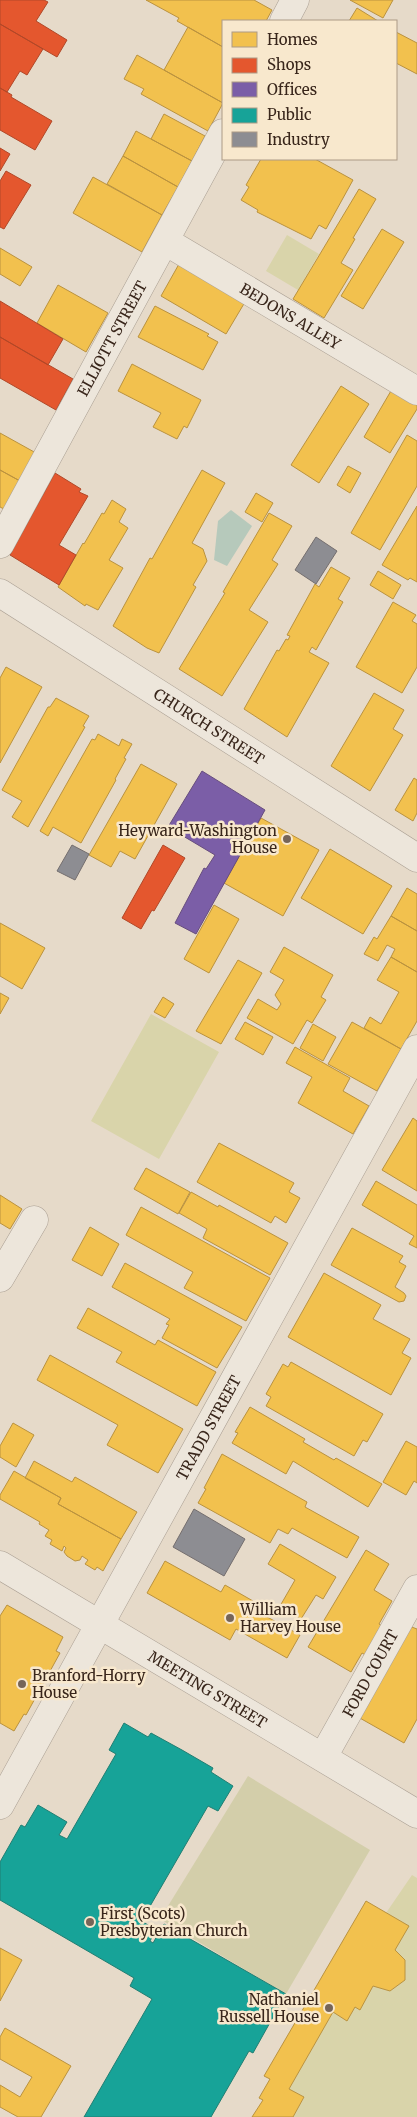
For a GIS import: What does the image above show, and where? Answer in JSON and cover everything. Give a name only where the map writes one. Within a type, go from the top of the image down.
[{"type":"street","points":[[285,20],[296,0]]},
{"type":"street","name":"ELLIOTT STREET","points":[[0,544],[222,135]]},
{"type":"street","name":"BEDONS ALLEY","points":[[165,241],[417,391]]},
{"type":"street","name":"CHURCH STREET","points":[[0,593],[417,858]]},
{"type":"street","name":"TRADD STREET","points":[[0,1805],[417,1049]]},
{"type":"street","points":[[0,1278],[34,1220]]},
{"type":"street","name":"MEETING STREET","points":[[0,1565],[417,1814]]},
{"type":"street","name":"FORD COURT","points":[[323,1758],[417,1589]]},
{"type":"shaded area","points":[[287,235],[319,254],[298,290],[266,271]]},
{"type":"shaded area","points":[[231,510],[252,526],[227,566],[214,560],[218,521]]},
{"type":"shaded area","points":[[151,1014],[219,1052],[159,1159],[91,1121]]},
{"type":"shaded area","points":[[248,1776],[370,1850],[286,1994],[160,1919]]},
{"type":"shaded area","points":[[412,1875],[417,1878],[417,2117],[292,2117],[304,2098],[289,2089],[333,2012],[347,2020],[355,2007],[360,2009],[373,1986],[390,1991],[405,1980],[405,1960],[395,1950],[386,1913]]},
{"type":"building: Homes","points":[[146,0],[254,0],[272,10],[267,20],[222,20],[222,46],[177,21],[179,18]]},
{"type":"building: Homes","points":[[350,0],[393,0],[383,18]]},
{"type":"building: Homes","points":[[357,8],[376,20],[350,20]]},
{"type":"building: Homes","points":[[188,27],[222,46],[222,102],[164,70]]},
{"type":"building: Homes","points":[[397,33],[417,43],[417,74],[397,64]]},
{"type":"building: Homes","points":[[137,55],[222,102],[222,105],[208,131],[141,94],[144,89],[124,79]]},
{"type":"building: Homes","points":[[164,114],[205,136],[192,161],[151,139]]},
{"type":"building: Homes","points":[[136,131],[192,161],[178,187],[123,156]]},
{"type":"building: Homes","points":[[123,156],[178,187],[162,215],[107,184]]},
{"type":"building: Homes","points":[[260,160],[317,160],[353,180],[326,229],[319,225],[311,239],[257,212],[258,210],[241,200],[249,187],[246,185]]},
{"type":"building: Homes","points":[[93,177],[162,215],[142,252],[73,213]]},
{"type":"building: Homes","points":[[359,189],[376,199],[341,263],[353,270],[324,318],[293,299]]},
{"type":"building: Homes","points":[[382,229],[404,242],[363,309],[341,296]]},
{"type":"building: Homes","points":[[0,248],[32,267],[20,286],[0,274]]},
{"type":"building: Homes","points":[[179,264],[245,302],[226,334],[161,296]]},
{"type":"building: Homes","points":[[58,285],[108,313],[86,352],[37,323]]},
{"type":"building: Homes","points":[[155,306],[209,334],[207,336],[218,342],[203,370],[138,337]]},
{"type":"building: Homes","points":[[132,364],[201,400],[187,428],[184,426],[177,439],[153,427],[161,413],[118,391]]},
{"type":"building: Homes","points":[[395,384],[417,398],[417,409],[390,453],[364,437]]},
{"type":"building: Homes","points":[[341,386],[369,404],[319,483],[291,465]]},
{"type":"building: Homes","points":[[0,433],[36,453],[20,481],[0,470]]},
{"type":"building: Homes","points":[[407,435],[417,441],[417,486],[380,550],[351,533]]},
{"type":"building: Homes","points":[[348,466],[361,473],[350,493],[337,485]]},
{"type":"building: Homes","points":[[0,470],[20,481],[4,509],[0,507]]},
{"type":"building: Homes","points":[[202,470],[225,483],[192,543],[203,549],[207,561],[193,585],[196,587],[159,653],[147,648],[113,626],[150,558],[152,559]]},
{"type":"building: Homes","points":[[256,493],[273,503],[262,522],[245,512]]},
{"type":"building: Homes","points":[[112,500],[126,509],[119,522],[128,528],[109,560],[123,568],[98,610],[86,604],[85,606],[58,587],[83,543]]},
{"type":"building: Homes","points":[[417,506],[417,582],[410,578],[408,580],[382,565]]},
{"type":"building: Homes","points":[[269,513],[292,526],[272,560],[278,564],[249,610],[268,622],[222,696],[179,669],[225,593],[223,592]]},
{"type":"building: Homes","points":[[331,567],[350,578],[338,599],[343,602],[316,650],[312,647],[309,652],[329,663],[287,737],[244,709],[277,650],[279,651],[286,639],[288,640],[290,636],[287,635],[315,584],[319,587]]},
{"type":"building: Homes","points":[[378,571],[401,585],[393,599],[370,585]]},
{"type":"building: Homes","points":[[393,602],[416,615],[412,621],[417,624],[417,667],[402,693],[356,667]]},
{"type":"building: Homes","points":[[6,667],[42,687],[0,763],[0,678]]},
{"type":"building: Homes","points":[[374,693],[404,710],[393,729],[403,735],[370,791],[331,766]]},
{"type":"building: Homes","points":[[56,698],[89,716],[83,726],[85,727],[28,827],[12,817],[22,801],[2,790],[48,707]]},
{"type":"building: Homes","points":[[98,734],[119,746],[122,739],[132,744],[124,758],[126,759],[116,780],[81,843],[53,827],[48,836],[40,831],[92,739],[95,740]]},
{"type":"building: Homes","points":[[141,764],[177,784],[135,859],[120,851],[111,867],[89,855]]},
{"type":"building: Homes","points":[[414,778],[417,780],[417,813],[413,821],[395,810]]},
{"type":"building: Homes","name":"Heyward-Washington House","points":[[261,818],[319,850],[283,916],[224,883]]},
{"type":"building: Homes","points":[[330,849],[392,886],[363,934],[301,898]]},
{"type":"building: Homes","points":[[407,888],[417,894],[417,931],[391,916]]},
{"type":"building: Homes","points":[[214,905],[239,919],[209,973],[184,959]]},
{"type":"building: Homes","points":[[391,916],[417,931],[417,972],[391,957],[395,949],[387,945],[378,961],[364,954],[374,937],[377,939]]},
{"type":"building: Homes","points":[[0,923],[45,948],[22,989],[0,976]]},
{"type":"building: Homes","points":[[284,947],[333,975],[321,997],[326,1000],[312,1023],[307,1020],[293,1044],[247,1018],[258,999],[277,1010],[281,1004],[275,995],[284,980],[270,972]]},
{"type":"building: Homes","points":[[391,957],[417,972],[417,1021],[401,1049],[364,1028],[370,1017],[381,1024],[399,992],[377,980]]},
{"type":"building: Homes","points":[[238,960],[262,973],[221,1044],[196,1031]]},
{"type":"building: Homes","points":[[0,993],[9,998],[0,1014]]},
{"type":"building: Homes","points":[[163,997],[174,1004],[165,1018],[154,1012]]},
{"type":"building: Homes","points":[[245,1022],[273,1037],[263,1055],[235,1039]]},
{"type":"building: Homes","points":[[352,1022],[401,1049],[377,1091],[328,1064]]},
{"type":"building: Homes","points":[[313,1024],[336,1037],[323,1061],[300,1048]]},
{"type":"building: Homes","points":[[295,1047],[350,1078],[343,1091],[369,1106],[353,1134],[298,1103],[312,1077],[286,1063]]},
{"type":"building: Homes","points":[[413,1118],[417,1121],[417,1191],[382,1170]]},
{"type":"building: Homes","points":[[219,1143],[294,1183],[289,1192],[300,1198],[286,1223],[275,1216],[271,1223],[197,1182]]},
{"type":"building: Homes","points":[[146,1168],[190,1192],[178,1214],[134,1189]]},
{"type":"building: Homes","points":[[376,1181],[417,1205],[417,1248],[409,1244],[414,1236],[362,1205]]},
{"type":"building: Homes","points":[[191,1192],[218,1207],[219,1205],[288,1243],[270,1275],[203,1238],[207,1229],[179,1213]]},
{"type":"building: Homes","points":[[0,1195],[22,1209],[10,1229],[0,1223]]},
{"type":"building: Homes","points":[[141,1207],[270,1278],[246,1321],[184,1288],[193,1272],[126,1235]]},
{"type":"building: Homes","points":[[90,1227],[119,1244],[102,1276],[72,1260]]},
{"type":"building: Homes","points":[[352,1228],[403,1256],[399,1262],[406,1266],[395,1287],[406,1296],[404,1301],[399,1302],[331,1265]]},
{"type":"building: Homes","points":[[125,1263],[242,1327],[217,1368],[162,1338],[169,1325],[166,1324],[170,1319],[112,1287]]},
{"type":"building: Homes","points":[[324,1273],[381,1305],[373,1319],[410,1339],[402,1353],[411,1358],[391,1395],[288,1337]]},
{"type":"building: Homes","points":[[88,1308],[155,1345],[158,1340],[216,1372],[197,1406],[116,1362],[122,1352],[77,1328]]},
{"type":"building: Homes","points":[[50,1355],[183,1429],[158,1473],[107,1445],[118,1425],[37,1380]]},
{"type":"building: Homes","points":[[291,1362],[383,1414],[367,1442],[363,1440],[354,1456],[266,1406],[271,1397],[266,1394],[283,1364],[288,1367]]},
{"type":"building: Homes","points":[[250,1407],[305,1439],[303,1442],[382,1484],[368,1507],[293,1461],[286,1474],[232,1443],[238,1433],[235,1432]]},
{"type":"building: Homes","points":[[13,1423],[34,1435],[16,1467],[0,1457],[0,1446]]},
{"type":"building: Homes","points":[[406,1441],[417,1447],[417,1483],[414,1481],[406,1495],[383,1482]]},
{"type":"building: Homes","points":[[222,1454],[307,1502],[305,1507],[359,1537],[347,1558],[292,1528],[288,1534],[278,1529],[270,1543],[198,1503]]},
{"type":"building: Homes","points":[[34,1461],[72,1482],[75,1477],[137,1512],[121,1539],[58,1504],[61,1498],[25,1478]]},
{"type":"building: Homes","points":[[14,1471],[61,1498],[58,1504],[121,1539],[103,1571],[97,1567],[95,1570],[85,1564],[88,1560],[82,1556],[80,1560],[75,1561],[67,1556],[64,1552],[66,1548],[64,1546],[62,1551],[50,1544],[52,1540],[45,1536],[49,1530],[39,1524],[40,1522],[0,1499],[0,1495]]},
{"type":"building: Homes","points":[[280,1544],[336,1577],[323,1599],[316,1595],[301,1619],[280,1606],[295,1580],[268,1564]]},
{"type":"building: Homes","points":[[366,1550],[389,1564],[374,1590],[392,1601],[379,1624],[389,1631],[372,1659],[362,1653],[351,1672],[308,1647]]},
{"type":"building: Homes","name":"William Harvey House","points":[[165,1561],[221,1592],[225,1585],[253,1601],[249,1607],[300,1635],[287,1658],[236,1629],[230,1640],[147,1593]]},
{"type":"building: Homes","name":"Branford-Horry House","points":[[7,1605],[63,1637],[56,1651],[60,1653],[26,1715],[24,1714],[14,1731],[0,1723],[0,1616]]},
{"type":"building: Homes","points":[[409,1626],[417,1629],[417,1719],[404,1743],[358,1717]]},
{"type":"building: Homes","name":"Nathaniel Russell House","points":[[366,1901],[409,1926],[395,1950],[405,1960],[405,1980],[390,1991],[373,1986],[360,2010],[355,2007],[347,2021],[333,2012],[289,2089],[304,2097],[293,2117],[252,2117],[263,2100],[259,2098],[270,2079],[264,2076]]},
{"type":"building: Homes","points":[[0,1948],[22,1960],[0,2001]]},
{"type":"building: Homes","points":[[5,2028],[71,2066],[41,2117],[18,2117],[0,2107],[0,2085],[20,2097],[32,2077],[0,2059],[0,2037]]},
{"type":"building: Shops","points":[[0,0],[44,0],[48,2],[36,21],[67,40],[57,57],[0,24]]},
{"type":"building: Shops","points":[[0,24],[43,49],[27,75],[20,71],[7,92],[0,88]]},
{"type":"building: Shops","points":[[0,88],[12,95],[11,97],[52,121],[35,150],[0,130]]},
{"type":"building: Shops","points":[[0,148],[10,154],[0,171]]},
{"type":"building: Shops","points":[[6,171],[31,185],[4,229],[0,227],[0,181]]},
{"type":"building: Shops","points":[[0,301],[63,339],[48,365],[0,337]]},
{"type":"building: Shops","points":[[0,337],[73,379],[56,410],[0,378]]},
{"type":"building: Shops","points":[[55,473],[81,489],[79,492],[88,496],[59,545],[76,555],[59,585],[10,555]]},
{"type":"building: Shops","points":[[163,845],[185,858],[154,911],[152,910],[141,929],[122,918]]},
{"type":"building: Offices","points":[[202,771],[265,810],[196,934],[175,923],[204,868],[206,869],[215,855],[168,827]]},
{"type":"building: Public","name":"First (Scots) Presbyterian Church","points":[[124,1723],[148,1737],[151,1733],[182,1750],[213,1768],[211,1772],[233,1786],[218,1811],[208,1806],[149,1908],[147,1907],[140,1920],[156,1930],[150,1941],[153,1943],[164,1924],[286,1994],[253,2053],[249,2051],[211,2117],[84,2117],[152,1999],[130,1986],[134,1978],[0,1900],[0,1862],[21,1825],[25,1827],[38,1805],[67,1822],[59,1835],[67,1839],[116,1754],[109,1750]]},
{"type":"building: Industry","points":[[316,537],[337,551],[316,584],[295,570]]},
{"type":"building: Industry","points":[[72,845],[89,854],[75,880],[57,871]]},
{"type":"building: Industry","points":[[194,1509],[245,1539],[224,1576],[173,1547]]},
{"type":"place","name":"Heyward-Washington House","points":[[287,839]]},
{"type":"place","name":"William Harvey House","points":[[230,1618]]},
{"type":"place","name":"Branford-Horry House","points":[[22,1684]]},
{"type":"place","name":"First (Scots) Presbyterian Church","points":[[90,1922]]},
{"type":"place","name":"Nathaniel Russell House","points":[[329,2008]]}]
